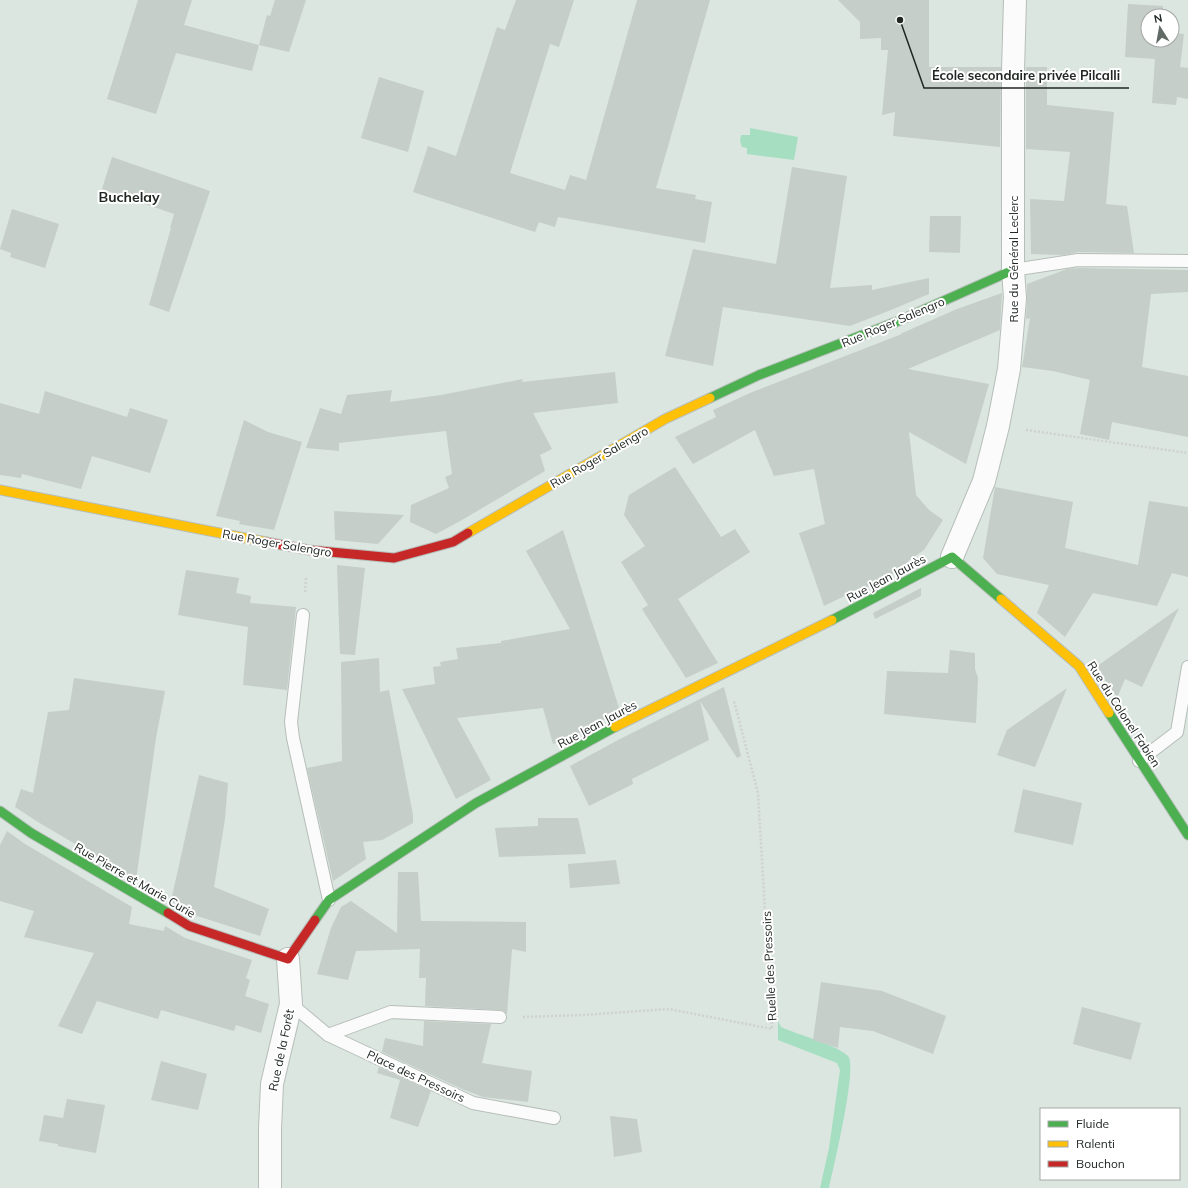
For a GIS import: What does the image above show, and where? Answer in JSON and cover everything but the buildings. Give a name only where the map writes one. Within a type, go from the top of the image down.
[{"type":"street","name":"Rue du Général Leclerc","points":[[952,557],[984,481],[998,426],[1009,369],[1015,298],[1013,270],[1013,71],[1015,0]]},
{"type":"street","name":"Rue Roger Salengro","points":[[0,490],[309,550],[394,558],[453,542],[665,419],[759,375],[896,322],[1013,270]]},
{"type":"street","name":"Rue Jean Jaurès","points":[[288,959],[329,900],[476,803],[614,728],[842,615],[952,557]]},
{"type":"street","name":"Rue du Colonel Fabien","points":[[952,557],[1079,666],[1188,835]]},
{"type":"street","name":"Rue Pierre et Marie Curie","points":[[0,811],[31,833],[189,926],[288,959]]},
{"type":"street","name":"Rue de la Forêt","points":[[270,1188],[272,1084],[291,1004],[288,959]]},
{"type":"lane","name":"Rue Roger Salengro","points":[[1013,270],[1078,260],[1188,261]]},
{"type":"lane","points":[[302,615],[292,722],[293,738],[329,900]]},
{"type":"lane","points":[[1139,760],[1176,732],[1188,667]]},
{"type":"lane","name":"Place des Pressoirs","points":[[291,1004],[328,1035],[473,1103],[554,1118]]},
{"type":"lane","points":[[328,1035],[391,1012],[500,1017]]},
{"type":"path","points":[[998,426],[1188,453]]},
{"type":"path","points":[[302,615],[309,550]]},
{"type":"path","name":"Ruelle des Pressoirs","points":[[500,1017],[583,1015],[669,1009],[772,1028],[758,793],[726,672]]},
{"type":"shaded area","points":[[750,128],[798,137],[794,160],[747,154],[747,148],[742,147],[740,141],[741,135],[750,135]]},
{"type":"shaded area","points":[[778,1021],[781,1027],[826,1044],[848,1056],[850,1064],[850,1078],[829,1188],[820,1188],[829,1148],[840,1070],[837,1063],[778,1040]]},
{"type":"traffic: fast","points":[[710,398],[759,375],[896,322],[1013,270]]},
{"type":"traffic: fast","points":[[832,620],[952,557],[1001,599]]},
{"type":"traffic: fast","points":[[1109,713],[1188,835]]},
{"type":"traffic: fast","points":[[315,920],[329,900],[476,803],[615,727]]},
{"type":"traffic: fast","points":[[0,811],[31,833],[168,913]]},
{"type":"traffic: slow","points":[[468,533],[665,419],[710,398]]},
{"type":"traffic: slow","points":[[0,490],[266,542]]},
{"type":"traffic: slow","points":[[1001,599],[1079,666],[1109,713]]},
{"type":"traffic: slow","points":[[615,727],[832,620]]},
{"type":"traffic: jam","points":[[266,542],[309,550],[394,558],[453,542],[468,533]]},
{"type":"traffic: jam","points":[[168,913],[189,926],[288,959],[315,920]]},
{"type":"place","name":"École secondaire privée Pilcalli","points":[[900,20]]},
{"type":"district","name":"Buchelay","points":[[129,197]]}]
